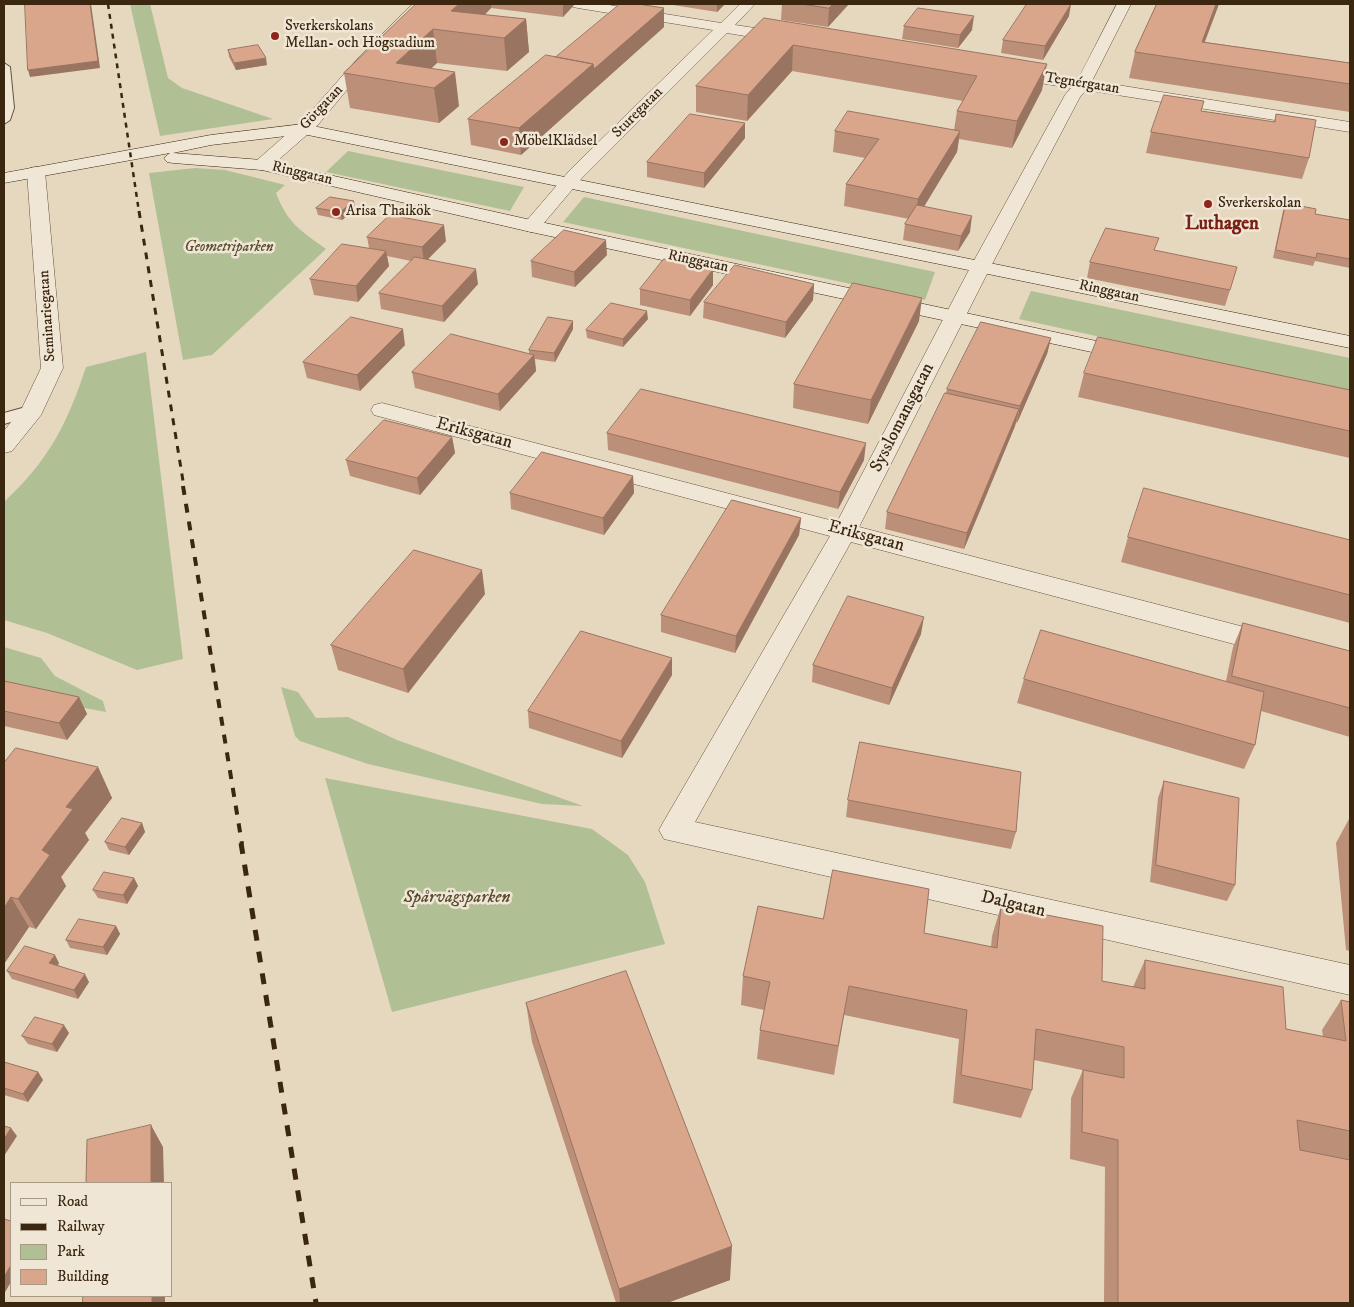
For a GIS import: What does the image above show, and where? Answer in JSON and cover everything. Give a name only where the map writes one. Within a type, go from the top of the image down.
[{"type":"street","name":"Götgatan","points":[[262,165],[312,122],[365,59],[421,4]]},
{"type":"street","points":[[578,4],[802,40]]},
{"type":"street","name":"Sturegatan","points":[[531,226],[576,174],[748,4]]},
{"type":"street","name":"Sysslomansgatan","points":[[675,830],[845,531],[981,266],[1073,96],[1083,84],[1124,4]]},
{"type":"street","name":"Tegnérgatan","points":[[990,70],[1350,127]]},
{"type":"street","name":"Ringgatan","points":[[4,178],[211,140],[303,129],[1350,342]]},
{"type":"street","name":"Ringgatan","points":[[132,156],[198,158],[262,165],[531,226],[1151,359]]},
{"type":"street","name":"Seminariegatan","points":[[4,446],[33,410],[52,368],[36,172]]},
{"type":"street","name":"Eriksgatan","points":[[382,410],[1293,650]]},
{"type":"street","name":"Dalgatan","points":[[675,830],[1350,980]]},
{"type":"lane","points":[[4,67],[8,108],[4,120]]},
{"type":"lane","points":[[4,419],[33,410]]},
{"type":"green space","points":[[130,4],[150,4],[168,78],[182,88],[273,119],[160,136]]},
{"type":"green space","points":[[348,151],[524,187],[510,211],[326,172]]},
{"type":"green space","name":"Geometriparken","points":[[195,168],[225,170],[285,185],[276,193],[285,212],[296,226],[326,249],[212,355],[183,360],[149,173]]},
{"type":"green space","points":[[584,197],[935,272],[925,300],[563,222]]},
{"type":"green space","points":[[1031,291],[1350,358],[1350,392],[1019,319]]},
{"type":"green space","points":[[146,352],[183,659],[137,670],[47,633],[4,620],[4,502],[33,472],[54,441],[71,407],[86,367]]},
{"type":"green space","points":[[4,647],[41,658],[55,676],[103,701],[106,712],[4,693]]},
{"type":"green space","points":[[281,687],[298,692],[316,718],[348,717],[397,740],[583,806],[542,804],[368,764],[300,741],[295,736]]},
{"type":"green space","name":"Spårvägsparken","points":[[325,778],[592,829],[628,855],[645,882],[665,944],[392,1012]]},
{"type":"building","points":[[25,4],[90,4],[98,61],[28,70]]},
{"type":"building","points":[[416,4],[459,4],[451,11],[526,19],[504,38],[433,29],[396,63],[455,72],[434,88],[344,73]]},
{"type":"building","points":[[620,4],[638,4],[664,8],[594,69],[593,64],[556,57]]},
{"type":"building","points":[[802,4],[833,4],[829,8]]},
{"type":"building","points":[[1027,4],[1071,4],[1045,46],[1003,40]]},
{"type":"building","points":[[1157,4],[1216,4],[1202,42],[1350,63],[1350,84],[1135,52]]},
{"type":"building","points":[[918,8],[974,16],[960,35],[904,26]]},
{"type":"building","points":[[764,18],[1047,64],[1017,121],[957,111],[977,76],[793,45],[748,95],[696,86]]},
{"type":"building","points":[[258,45],[266,58],[234,63],[228,50]]},
{"type":"building","points":[[546,55],[593,64],[519,128],[468,119]]},
{"type":"building","points":[[1164,95],[1204,101],[1201,111],[1275,122],[1276,114],[1316,120],[1309,158],[1151,132]]},
{"type":"building","points":[[848,111],[960,131],[918,199],[846,184],[879,139],[835,131]]},
{"type":"building","points":[[690,114],[745,123],[704,173],[647,162]]},
{"type":"building","points":[[330,197],[354,201],[340,212],[316,208]]},
{"type":"building","points":[[1286,203],[1316,209],[1315,214],[1350,220],[1350,259],[1317,253],[1316,258],[1276,250]]},
{"type":"building","points":[[917,205],[972,216],[961,236],[905,224]]},
{"type":"building","points":[[390,215],[444,225],[422,247],[367,237]]},
{"type":"building","points":[[1106,228],[1159,238],[1154,250],[1237,267],[1230,290],[1090,262]]},
{"type":"building","points":[[564,230],[606,240],[574,272],[531,261]]},
{"type":"building","points":[[342,244],[386,251],[356,286],[310,279]]},
{"type":"building","points":[[415,257],[476,269],[442,306],[379,293]]},
{"type":"building","points":[[664,259],[713,269],[690,300],[640,289]]},
{"type":"building","points":[[735,265],[814,284],[786,322],[704,302]]},
{"type":"building","points":[[853,283],[922,298],[871,400],[794,384]]},
{"type":"building","points":[[611,303],[647,311],[623,339],[586,330]]},
{"type":"building","points":[[351,317],[403,329],[357,375],[303,362]]},
{"type":"building","points":[[548,317],[573,321],[554,353],[529,350]]},
{"type":"building","points":[[981,322],[1051,338],[1020,406],[947,389]]},
{"type":"building","points":[[451,334],[534,355],[498,394],[412,372]]},
{"type":"building","points":[[1098,337],[1350,390],[1350,431],[1084,373]]},
{"type":"building","points":[[641,389],[866,443],[840,492],[607,433]]},
{"type":"building","points":[[945,393],[1019,409],[967,533],[887,512]]},
{"type":"building","points":[[384,420],[452,437],[417,478],[346,460]]},
{"type":"building","points":[[542,452],[633,476],[603,518],[510,493]]},
{"type":"building","points":[[1144,488],[1350,540],[1350,595],[1128,537]]},
{"type":"building","points":[[732,500],[801,518],[736,636],[661,615]]},
{"type":"building","points":[[414,550],[482,570],[403,669],[331,645]]},
{"type":"building","points":[[848,596],[924,617],[892,688],[813,665]]},
{"type":"building","points":[[1243,623],[1350,651],[1350,708],[1232,676]]},
{"type":"building","points":[[1041,630],[1264,692],[1255,745],[1024,679]]},
{"type":"building","points":[[581,631],[672,658],[621,741],[528,711]]},
{"type":"building","points":[[4,681],[79,697],[59,723],[4,711]]},
{"type":"building","points":[[860,742],[1021,772],[1016,832],[848,800]]},
{"type":"building","points":[[16,748],[98,767],[66,807],[73,809],[42,850],[50,855],[18,899],[11,897],[4,908],[4,763]]},
{"type":"building","points":[[1164,781],[1239,798],[1235,885],[1156,865]]},
{"type":"building","points":[[122,818],[142,823],[125,847],[105,842]]},
{"type":"building","points":[[833,870],[929,889],[924,933],[997,948],[1001,906],[1103,926],[1102,981],[1145,989],[1145,960],[1283,987],[1286,1029],[1346,1041],[1341,1000],[1350,1002],[1350,1131],[1297,1120],[1300,1150],[1350,1160],[1350,1303],[1118,1303],[1118,1140],[1082,1132],[1083,1070],[1124,1078],[1124,1047],[1036,1029],[1032,1090],[961,1075],[967,1010],[849,986],[838,1046],[760,1030],[770,982],[743,976],[758,906],[823,919]]},
{"type":"building","points":[[104,872],[134,878],[123,895],[93,890]]},
{"type":"building","points":[[79,919],[116,926],[103,947],[66,940]]},
{"type":"building","points":[[25,946],[55,955],[49,963],[85,974],[74,990],[7,971]]},
{"type":"building","points":[[626,971],[732,1246],[619,1289],[526,1003]]},
{"type":"building","points":[[35,1017],[64,1025],[52,1044],[22,1036]]},
{"type":"building","points":[[4,1062],[38,1072],[23,1094],[4,1088]]},
{"type":"building","points":[[151,1125],[151,1182],[86,1182],[87,1140]]},
{"type":"building","points":[[4,1126],[11,1128],[4,1139]]},
{"type":"building","points":[[4,1219],[10,1221],[10,1267],[4,1277]]},
{"type":"building","points":[[83,1297],[152,1297],[152,1303],[83,1303]]},
{"type":"railway","points":[[108,4],[139,212]]},
{"type":"railway","points":[[139,211],[184,487]]},
{"type":"railway","points":[[183,486],[242,844]]},
{"type":"railway","points":[[241,843],[316,1303]]},
{"type":"place","name":"Sverkerskolans Mellan- och Högstadium","points":[[275,36]]},
{"type":"place","name":"MöbelKlädsel","points":[[504,142]]},
{"type":"place","name":"Sverkerskolan","points":[[1208,204]]},
{"type":"place","name":"Arisa Thaikök","points":[[336,212]]},
{"type":"district","name":"Luthagen","points":[[1222,225]]}]
